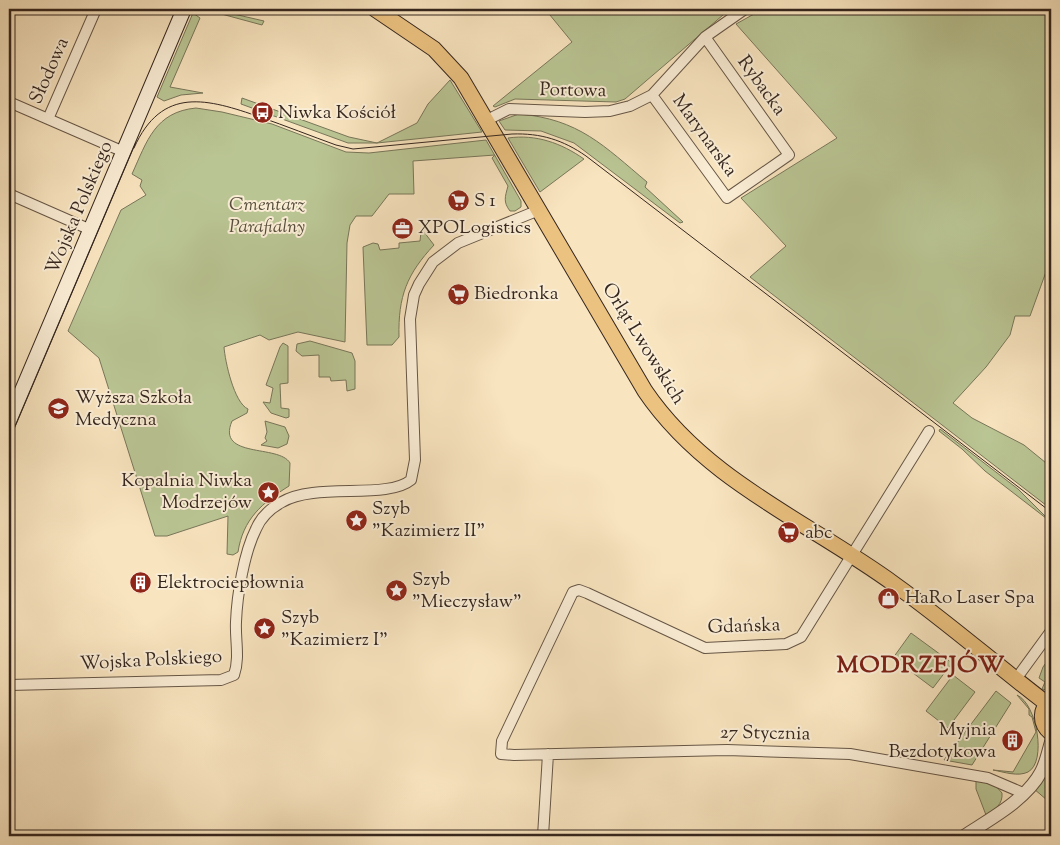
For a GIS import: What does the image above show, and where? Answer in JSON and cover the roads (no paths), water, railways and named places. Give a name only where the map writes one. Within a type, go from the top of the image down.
[{"type":"main road","name":"Wojska Polskiego","points":[[9,420],[184,9]]},
{"type":"main road","name":"Orląt Lwowskich","points":[[375,9],[416,35],[450,65],[461,78],[644,391],[669,423],[705,456],[760,498],[894,584],[1016,679],[1049,701]]},
{"type":"main road","points":[[1049,701],[1042,714],[1042,720],[1051,733]]},
{"type":"street","name":"Słodowa","points":[[48,119],[96,9]]},
{"type":"street","name":"Portowa","points":[[487,120],[509,109],[610,111],[630,106],[652,94],[705,37],[744,9]]},
{"type":"street","name":"Rybacka","points":[[705,37],[789,155],[727,198]]},
{"type":"street","name":"Marynarska","points":[[652,94],[727,198]]},
{"type":"street","points":[[9,102],[124,152]]},
{"type":"street","points":[[9,194],[91,230]]},
{"type":"street","name":"Wojska Polskiego","points":[[9,685],[221,680],[234,675],[238,662],[236,621],[238,605],[246,559],[256,529],[268,512],[293,496],[401,486],[411,480],[414,473],[410,319],[414,295],[425,273],[441,254],[458,243],[539,210]]},
{"type":"street","name":"Gdańska","points":[[501,754],[502,741],[574,592],[579,590],[706,648],[786,644],[801,637],[929,431]]},
{"type":"street","points":[[1016,679],[1051,631]]},
{"type":"street","points":[[964,836],[1003,810],[1023,793],[1040,773],[1051,742]]},
{"type":"street","name":"27 Stycznia","points":[[501,754],[726,750],[850,754],[988,778],[1023,793]]},
{"type":"street","points":[[543,836],[548,754]]},
{"type":"tram line","points":[[134,148],[145,128],[158,114],[172,106],[188,102],[222,105],[270,120],[336,145],[353,149],[512,134],[542,136],[560,142],[586,156],[1051,512]]},
{"type":"tram line","points":[[9,441],[136,142]]},
{"type":"place","name":"Niwka Kościół","points":[[262,113]]},
{"type":"place","name":"S 1","points":[[458,201]]},
{"type":"place","name":"XPOLogistics","points":[[402,228]]},
{"type":"place","name":"Biedronka","points":[[458,294]]},
{"type":"place","name":"Wyższa Szkoła Medyczna","points":[[59,409]]},
{"type":"place","name":"Kopalnia Niwka Modrzejów","points":[[268,492]]},
{"type":"place","name":"Szyb \"Kazimierz II\"","points":[[356,520]]},
{"type":"place","name":"abc","points":[[789,533]]},
{"type":"place","name":"Elektrociepłownia","points":[[141,583]]},
{"type":"place","name":"Szyb \"Mieczysław\"","points":[[396,591]]},
{"type":"place","name":"HaRo Laser Spa","points":[[889,598]]},
{"type":"place","name":"Szyb \"Kazimierz I\"","points":[[265,629]]},
{"type":"place","name":"Myjnia Bezdotykowa","points":[[1012,741]]},
{"type":"district","name":"MODRZEJÓW","points":[[921,666]]},
{"type":"park label","name":"Cmentarz Parafialny","points":[[267,216]]}]
